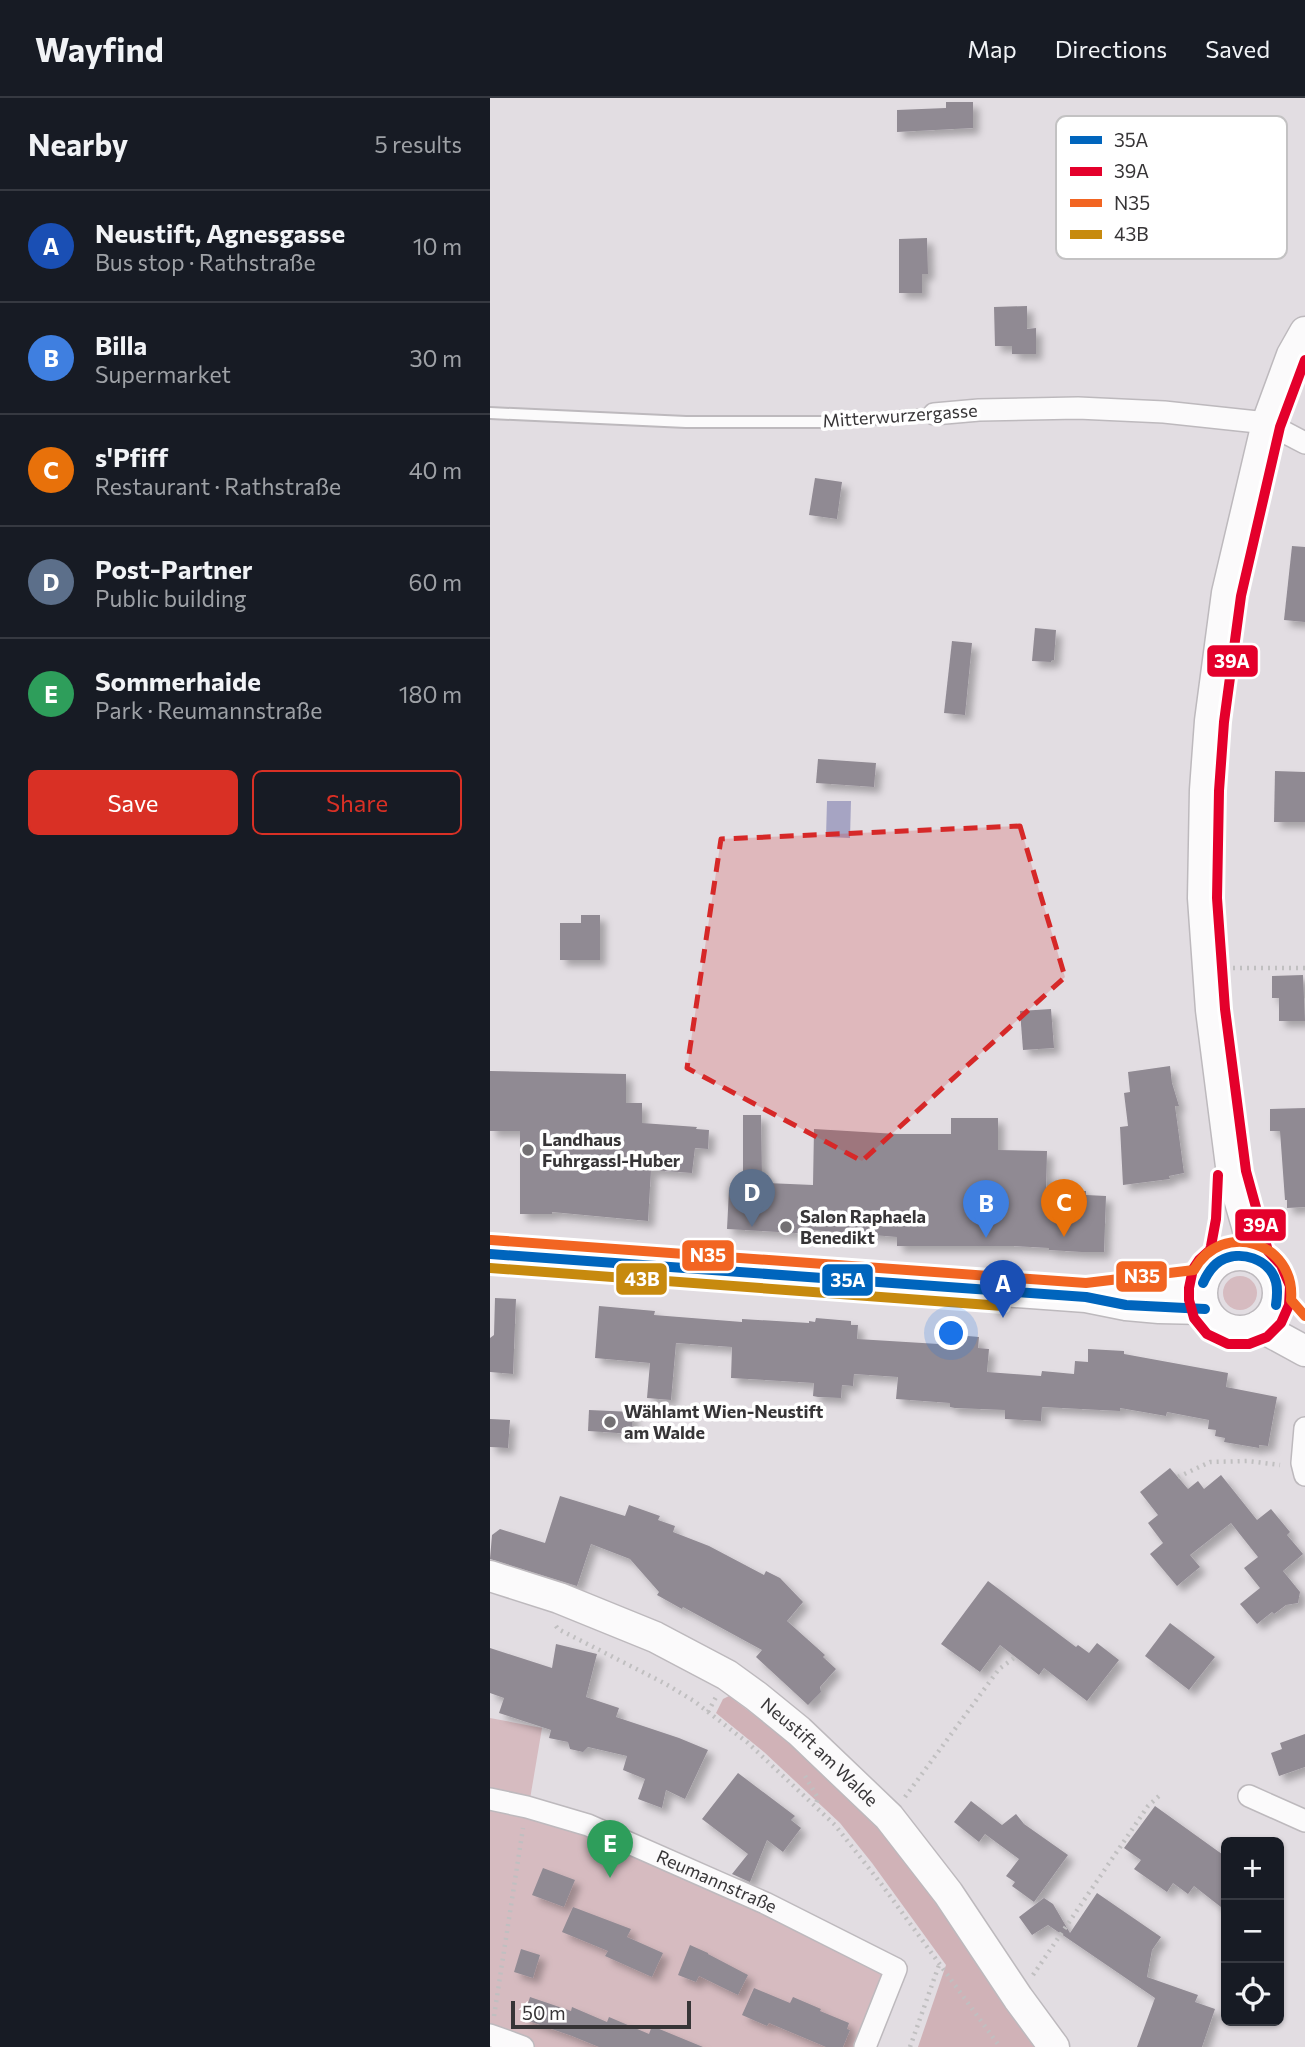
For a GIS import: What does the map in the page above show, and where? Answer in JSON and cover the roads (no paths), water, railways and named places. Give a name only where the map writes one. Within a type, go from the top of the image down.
[{"type":"street","points":[[1255,1258],[1232,1174],[1211,1010],[1203,898],[1203,839],[1210,721],[1227,593],[1267,424],[1292,355],[1305,332]]},
{"type":"street","name":"Mitterwurzergasse","points":[[934,414],[979,410],[1090,408],[1164,412],[1267,424],[1305,443]]},
{"type":"street","points":[[1223,1259],[1229,1225],[1232,1174]]},
{"type":"street","points":[[490,1254],[1086,1297],[1159,1308],[1204,1296]]},
{"type":"street","points":[[1239,1255],[1255,1258],[1275,1277],[1278,1291],[1267,1316],[1244,1331],[1228,1329],[1214,1321],[1204,1296],[1210,1269],[1223,1259],[1239,1255]]},
{"type":"street","points":[[1267,1316],[1305,1338]]},
{"type":"street","points":[[1267,1316],[1305,1351]]},
{"type":"street","points":[[1304,1469],[1305,1428]]},
{"type":"street","name":"Neustift am Walde","points":[[490,1576],[559,1598],[655,1637],[727,1675],[803,1735],[890,1817],[948,1893],[1054,2047]]},
{"type":"street","points":[[1249,1796],[1305,1821]]},
{"type":"street","name":"Reumannstraße","points":[[490,1799],[588,1825],[765,1903],[896,1969],[865,2047]]},
{"type":"street","points":[[490,2035],[523,2047]]},
{"type":"lane","name":"Mitterwurzergasse","points":[[490,413],[686,422],[833,422],[934,414]]},
{"type":"water","points":[[827,801],[851,801],[850,838],[826,837]]},
{"type":"place","name":"Landhaus Fuhrgassl-Huber","points":[[528,1150]]},
{"type":"place","name":"Post-Partner","points":[[752,1227]]},
{"type":"place","name":"Salon Raphaela Benedikt","points":[[786,1227]]},
{"type":"place","name":"s'Pfiff","points":[[1064,1237]]},
{"type":"place","name":"Billa","points":[[986,1238]]},
{"type":"place","name":"Neustift, Agnesgasse","points":[[1003,1318]]},
{"type":"place","name":"Wählamt Wien-Neustift am Walde","points":[[610,1422]]},
{"type":"place","name":"Sommerhaide","points":[[610,1878]]}]
